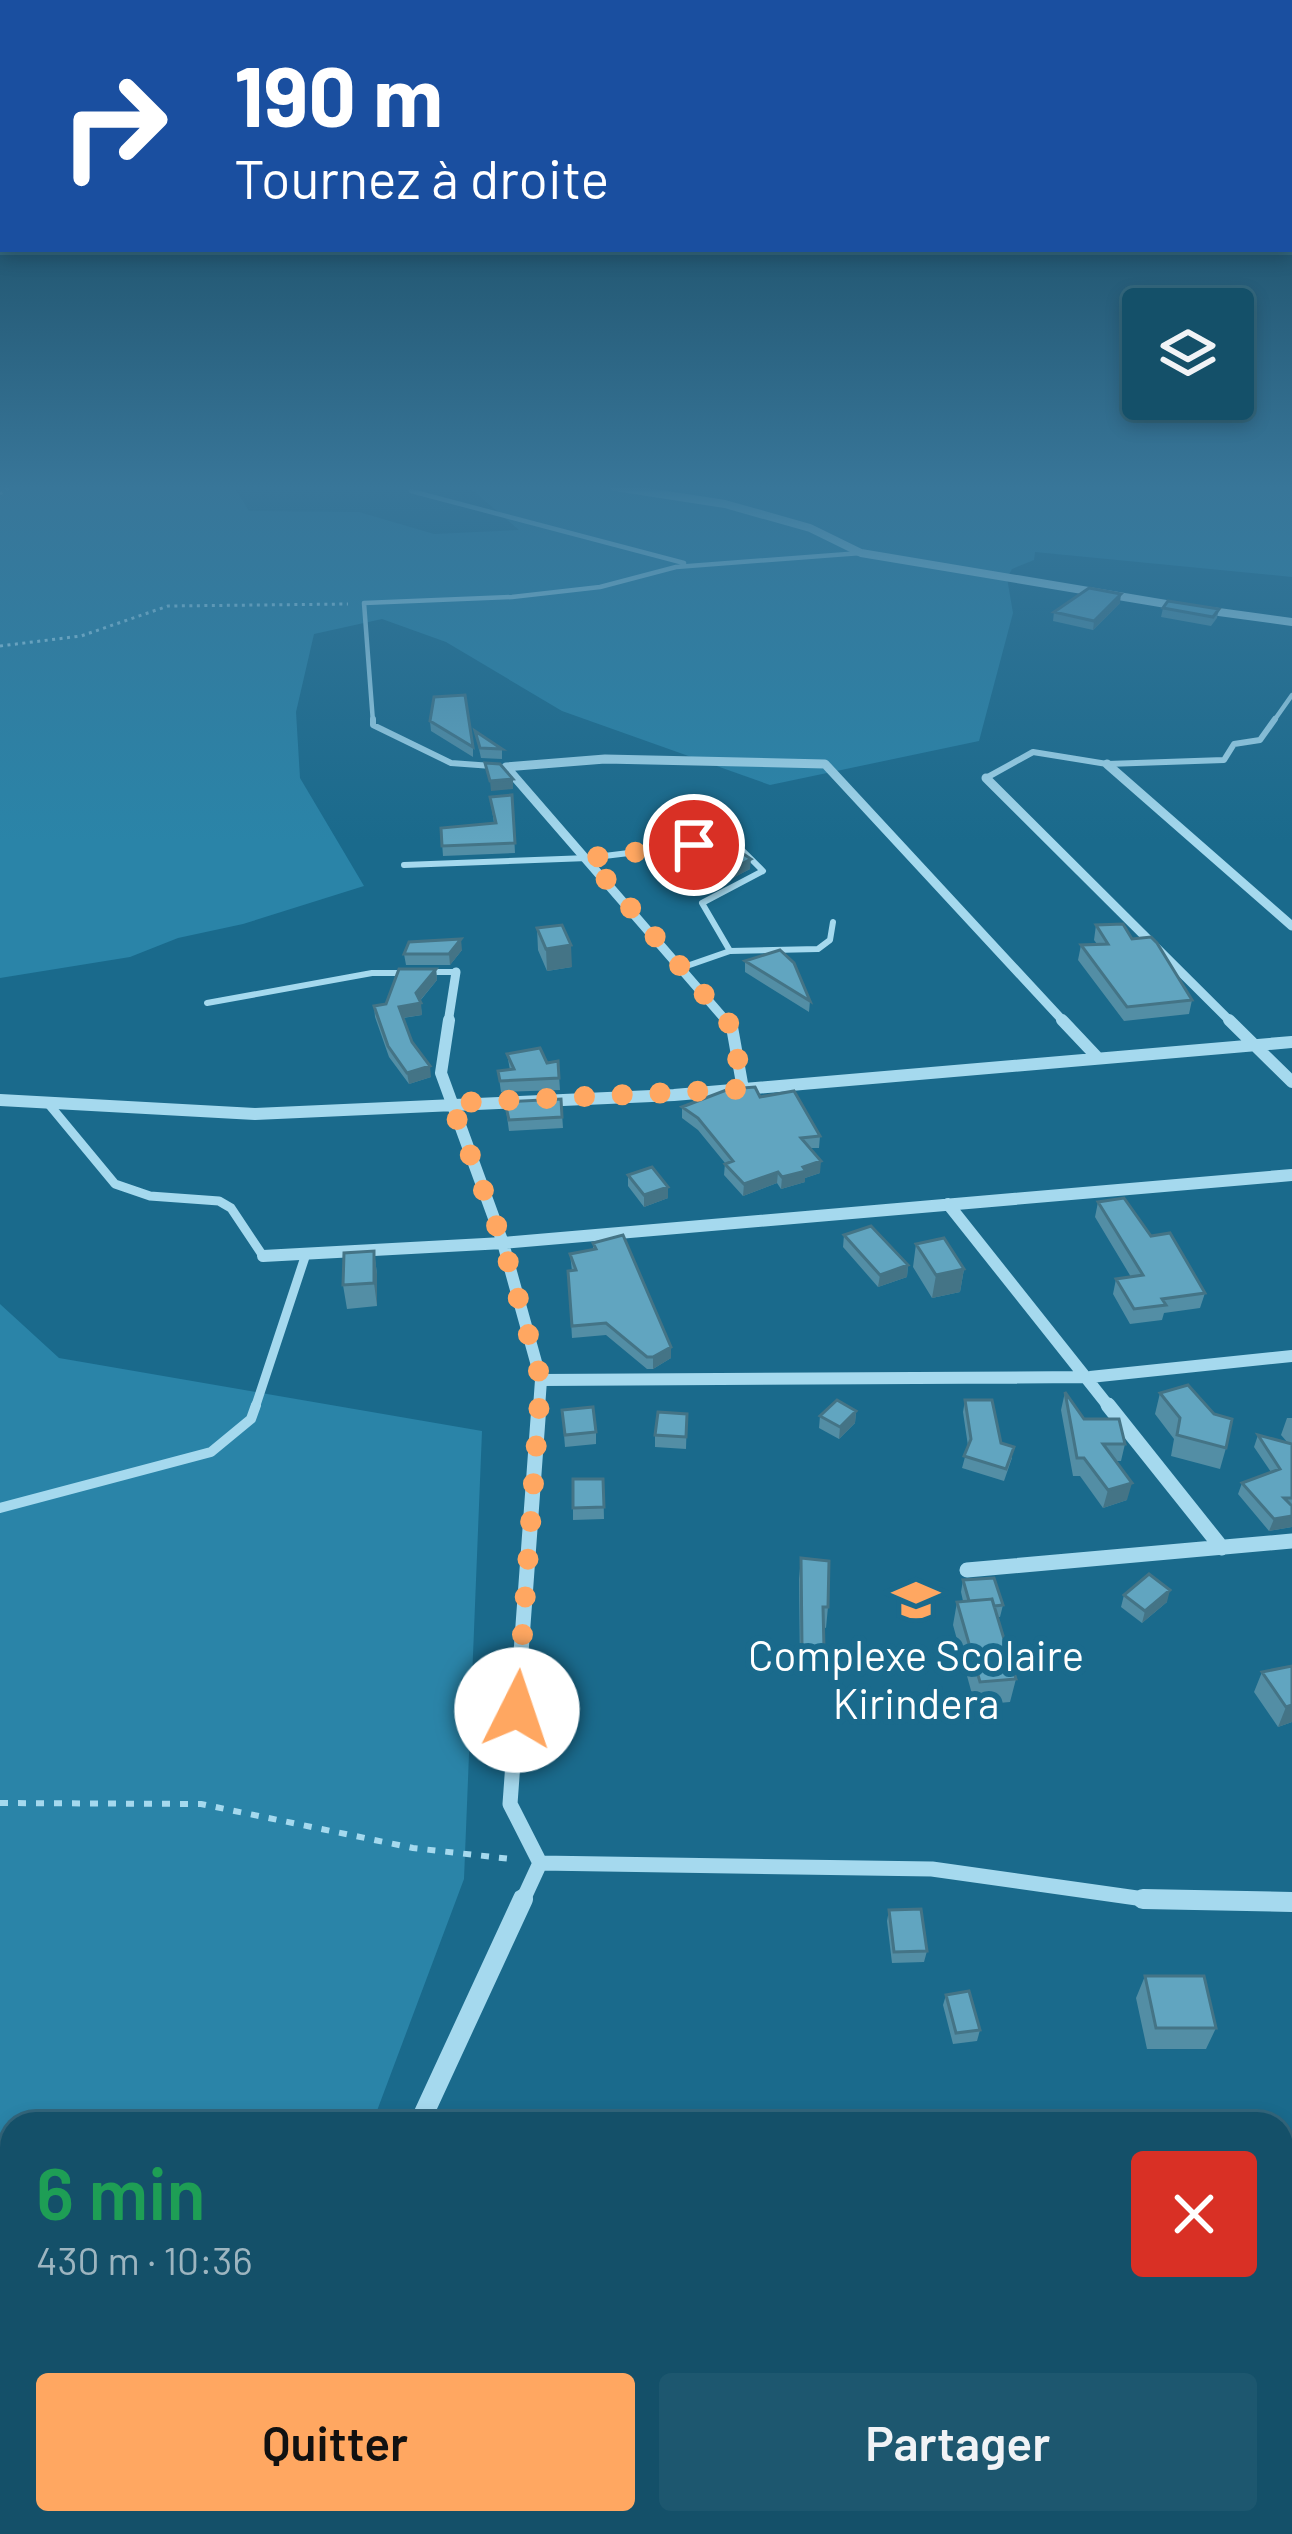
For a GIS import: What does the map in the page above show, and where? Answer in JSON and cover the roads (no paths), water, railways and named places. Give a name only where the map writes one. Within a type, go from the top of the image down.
[{"type":"street","points":[[1186,605],[1292,622]]},
{"type":"street","points":[[506,767],[605,759],[825,764],[1097,1058]]},
{"type":"street","points":[[1107,764],[1292,926]]},
{"type":"street","points":[[506,767],[732,1027],[743,1089]]},
{"type":"street","points":[[986,778],[1292,1082]]},
{"type":"street","points":[[456,972],[441,1073],[503,1243],[541,1380],[510,1804],[540,1863]]},
{"type":"street","points":[[0,1100],[255,1114],[743,1089],[1292,1042]]},
{"type":"street","points":[[263,1256],[503,1243],[1292,1175]]},
{"type":"street","points":[[948,1204],[1222,1548]]},
{"type":"street","points":[[541,1380],[1090,1377],[1292,1356]]},
{"type":"street","points":[[968,1570],[1292,1541]]},
{"type":"street","points":[[540,1863],[932,1869],[1144,1899],[1292,1902]]},
{"type":"street","points":[[425,2112],[540,1863]]},
{"type":"lane","points":[[364,605],[373,725],[451,763],[506,767]]},
{"type":"lane","points":[[986,778],[1033,752],[1107,764],[1225,760],[1234,744],[1260,740],[1292,694]]},
{"type":"lane","points":[[404,865],[588,858],[694,845],[739,847],[763,871],[703,903],[730,951]]},
{"type":"lane","points":[[681,968],[730,951],[818,949],[830,940],[833,922]]},
{"type":"lane","points":[[208,1003],[372,973],[456,972]]},
{"type":"lane","points":[[47,1102],[115,1184],[151,1196],[219,1201],[231,1208],[263,1256]]},
{"type":"lane","points":[[0,1508],[211,1452],[251,1419],[306,1254]]},
{"type":"place","name":"Complexe Scolaire Kirindera","points":[[916,1600]]}]
